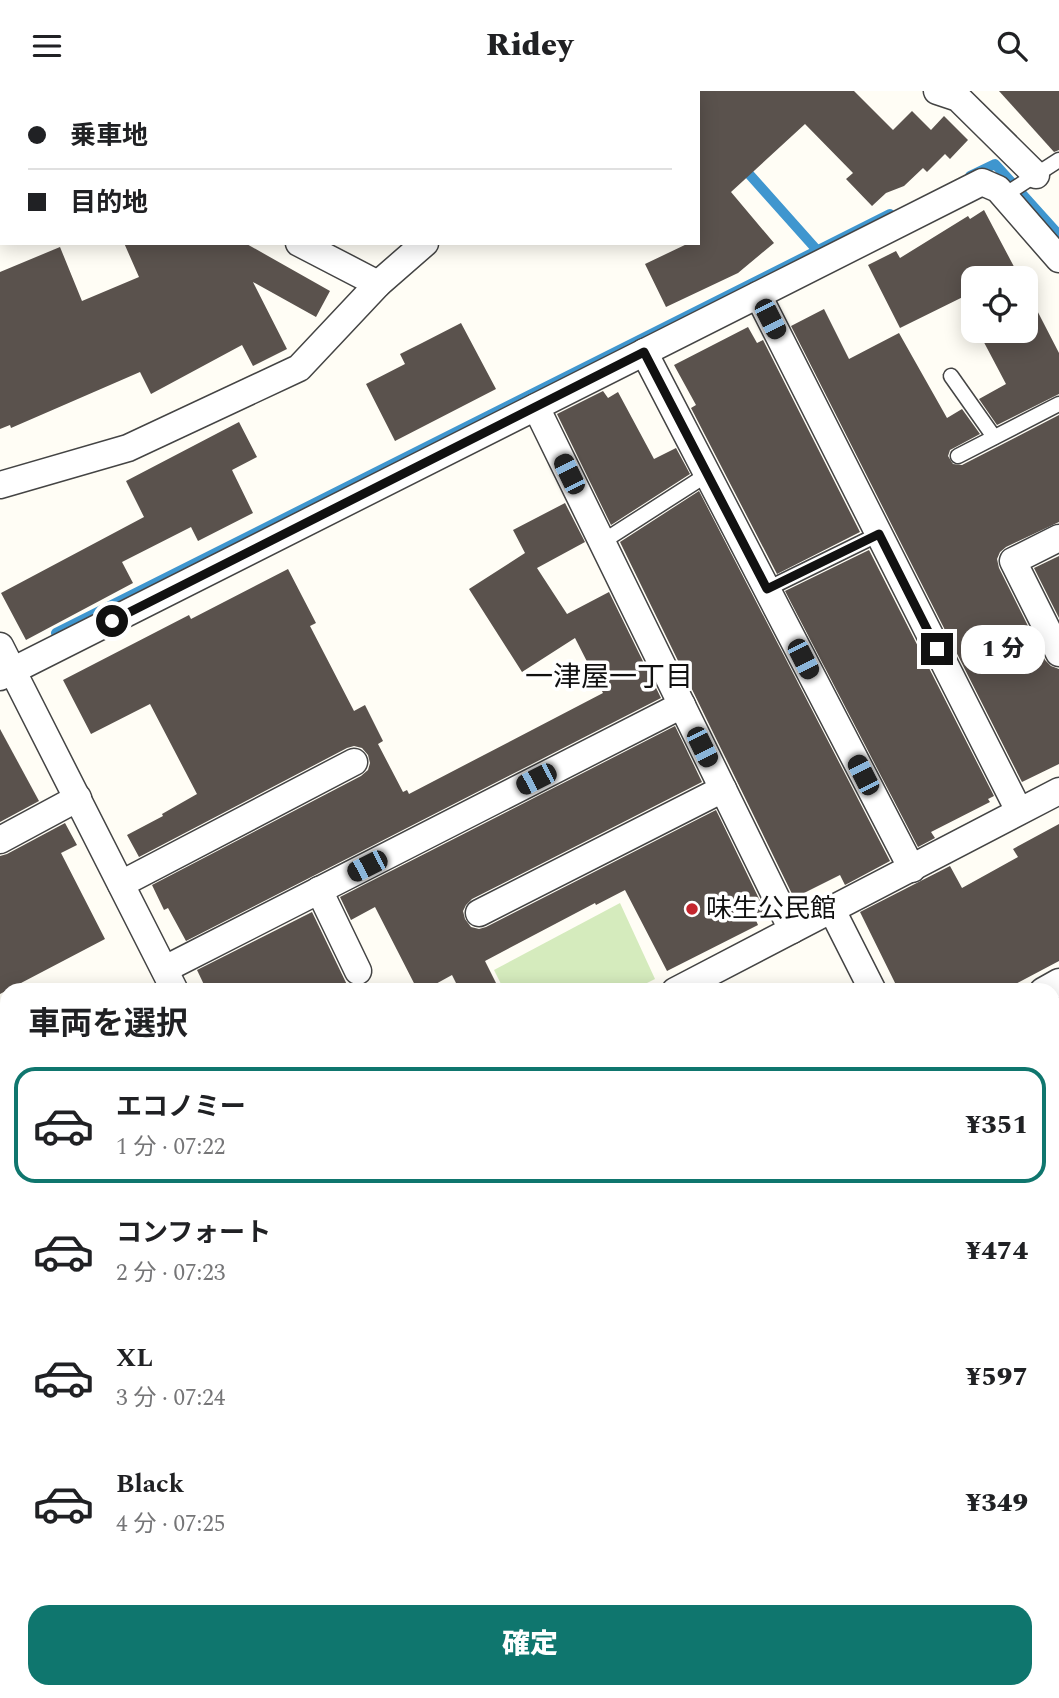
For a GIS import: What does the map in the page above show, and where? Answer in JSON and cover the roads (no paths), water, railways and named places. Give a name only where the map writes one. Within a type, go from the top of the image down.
[{"type":"street","points":[[952,93],[1036,175]]},
{"type":"street","points":[[6,674],[982,182],[998,189],[1059,259]]},
{"type":"street","points":[[303,245],[379,284]]},
{"type":"street","points":[[0,485],[128,447],[299,369],[379,284],[423,245]]},
{"type":"street","points":[[758,295],[1019,811]]},
{"type":"street","points":[[644,352],[912,869]]},
{"type":"street","points":[[536,407],[792,930]]},
{"type":"street","points":[[1059,538],[1013,561],[1059,653]]},
{"type":"street","points":[[0,646],[6,674],[78,798],[170,980],[319,890],[682,705]]},
{"type":"street","points":[[121,884],[354,762]]},
{"type":"street","points":[[479,913],[723,789]]},
{"type":"street","points":[[689,983],[1059,791]]},
{"type":"street","points":[[0,840],[78,798]]},
{"type":"street","points":[[319,890],[358,971]]},
{"type":"street","points":[[832,910],[869,983]]},
{"type":"lane","points":[[1003,196],[1059,160]]},
{"type":"lane","points":[[951,376],[994,437]]},
{"type":"lane","points":[[958,456],[1059,404]]},
{"type":"lane","points":[[602,542],[708,474]]},
{"type":"lane","points":[[767,589],[879,534]]},
{"type":"waterway","points":[[970,176],[995,164],[1059,235]]},
{"type":"waterway","points":[[741,165],[816,249]]},
{"type":"waterway","points":[[56,633],[890,214]]},
{"type":"place","name":"味生公民館","points":[[692,909]]},
{"type":"district","name":"一津屋一丁目","points":[[609,677]]}]
